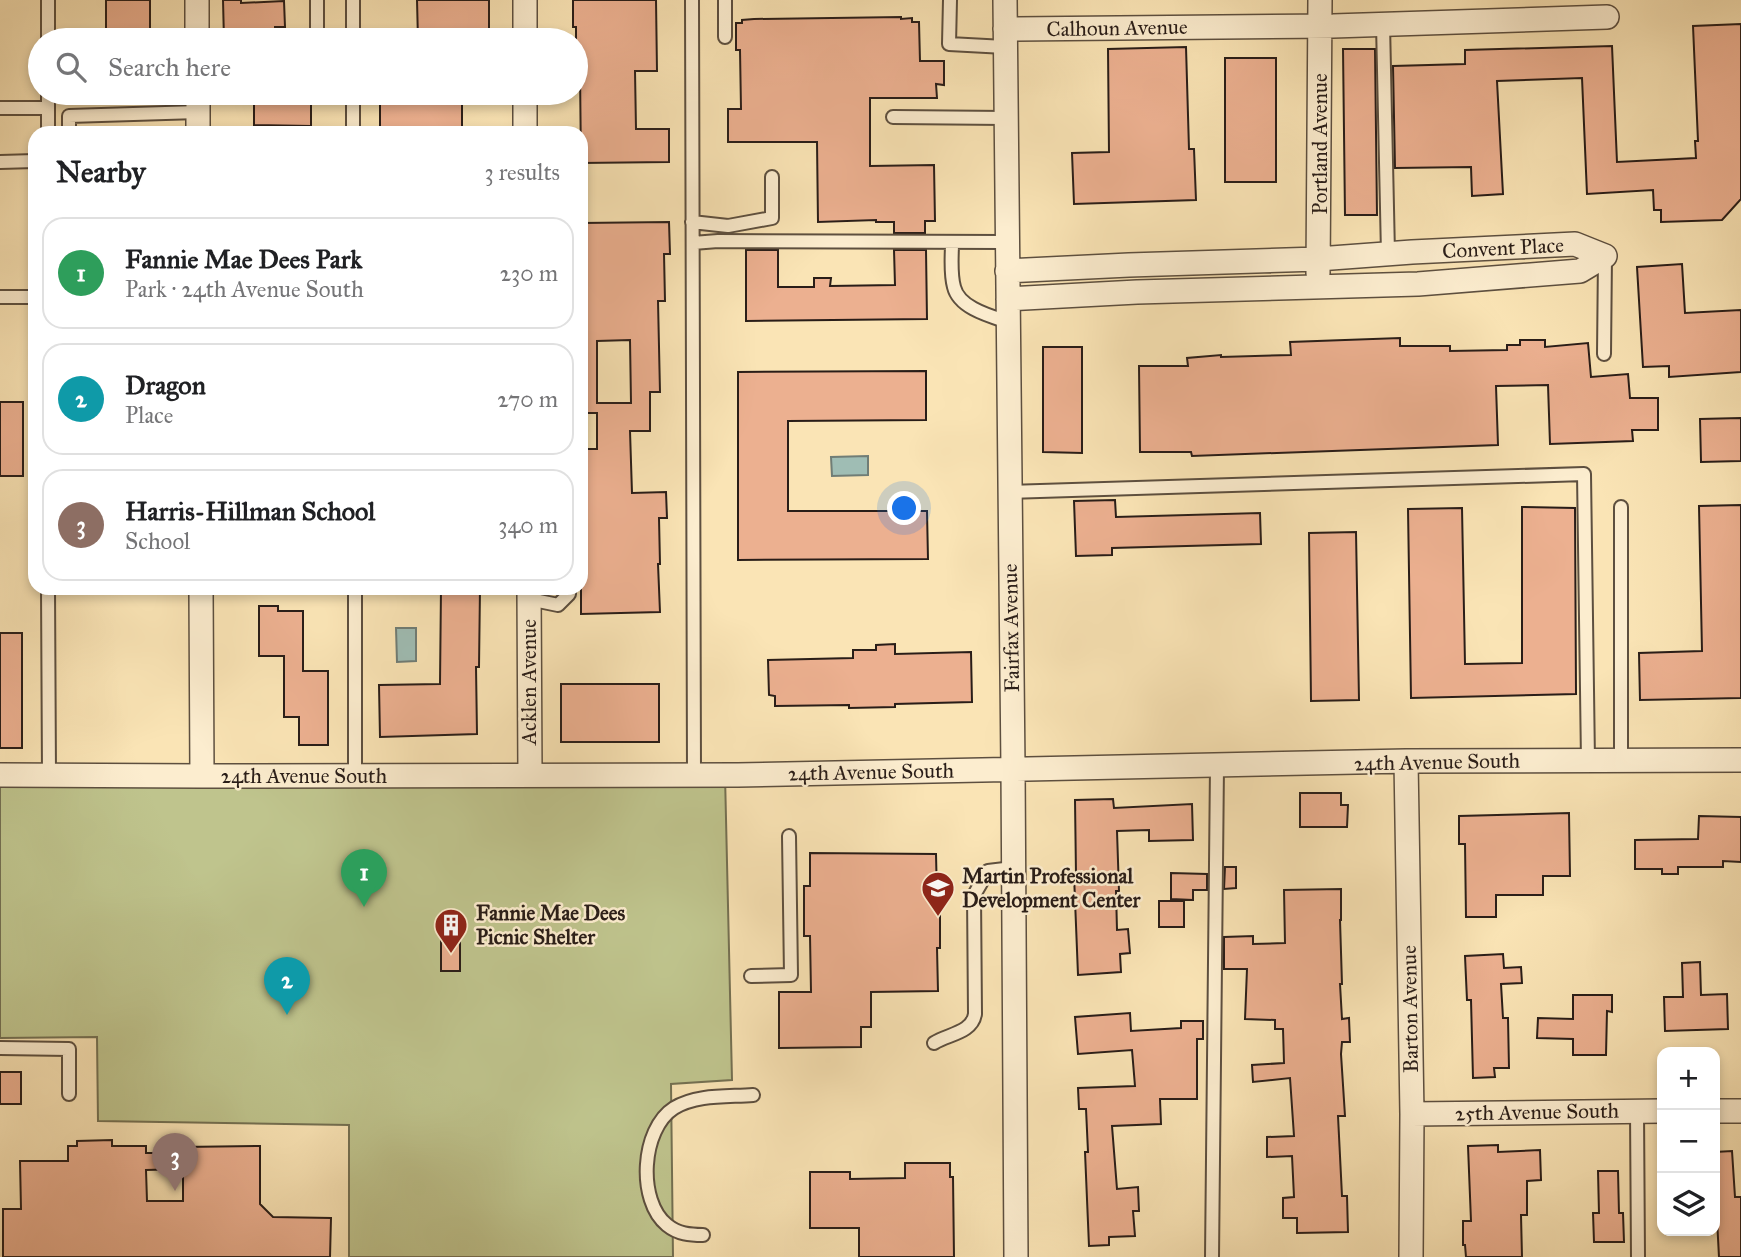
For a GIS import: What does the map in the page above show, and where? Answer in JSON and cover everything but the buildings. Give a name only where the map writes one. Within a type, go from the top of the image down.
[{"type":"street","points":[[197,0],[197,28]]},
{"type":"street","points":[[525,0],[525,28]]},
{"type":"street","name":"Fairfax Avenue","points":[[1005,0],[1016,1257]]},
{"type":"street","name":"Portland Avenue","points":[[1318,288],[1320,0]]},
{"type":"street","name":"Calhoun Avenue","points":[[1005,38],[1606,17]]},
{"type":"street","points":[[525,105],[525,126]]},
{"type":"street","name":"Convent Place","points":[[1007,271],[1318,259],[1574,244],[1605,256]]},
{"type":"street","name":"Convent Place","points":[[1008,310],[1137,292],[1418,284],[1580,271],[1605,256]]},
{"type":"street","points":[[201,595],[202,776]]},
{"type":"street","name":"Acklen Avenue","points":[[529,595],[530,775]]},
{"type":"street","name":"24th Avenue South","points":[[0,775],[694,775],[1406,761],[1741,760]]},
{"type":"street","name":"Barton Avenue","points":[[1406,761],[1412,1114],[1411,1257]]},
{"type":"street","name":"25th Avenue South","points":[[1412,1114],[1657,1111]]},
{"type":"street","points":[[1720,1111],[1741,1111]]},
{"type":"lane","points":[[48,0],[48,28]]},
{"type":"lane","points":[[317,0],[317,28]]},
{"type":"lane","points":[[353,0],[353,28]]},
{"type":"lane","points":[[692,0],[694,775]]},
{"type":"lane","points":[[725,0],[725,37]]},
{"type":"lane","points":[[950,0],[949,44],[1005,38]]},
{"type":"lane","points":[[1383,24],[1388,254]]},
{"type":"lane","points":[[48,105],[48,126]]},
{"type":"lane","points":[[353,105],[353,126]]},
{"type":"lane","points":[[0,108],[69,116],[198,113]]},
{"type":"lane","points":[[68,126],[69,116]]},
{"type":"lane","points":[[893,117],[1006,118]]},
{"type":"lane","points":[[0,162],[28,161]]},
{"type":"lane","points":[[692,222],[728,226],[772,218],[772,177]]},
{"type":"lane","points":[[952,242],[954,288],[960,299],[980,312],[1008,310]]},
{"type":"lane","points":[[693,243],[1007,242]]},
{"type":"lane","points":[[1604,354],[1605,256]]},
{"type":"lane","points":[[0,297],[28,297]]},
{"type":"lane","points":[[1009,492],[1584,474],[1588,761]]},
{"type":"lane","points":[[1620,761],[1621,507]]},
{"type":"lane","points":[[48,595],[49,775]]},
{"type":"lane","points":[[355,595],[355,776]]},
{"type":"lane","points":[[534,595],[558,605],[568,595]]},
{"type":"lane","points":[[1212,1257],[1217,766]]},
{"type":"lane","points":[[751,976],[791,975],[789,836]]},
{"type":"lane","points":[[934,1043],[968,1028],[973,1022],[974,895],[988,872],[1013,868]]},
{"type":"lane","points":[[0,1048],[69,1049],[69,1094]]},
{"type":"lane","points":[[703,1235],[682,1233],[671,1228],[663,1221],[651,1199],[648,1170],[651,1139],[664,1118],[675,1108],[701,1098],[754,1095]]},
{"type":"lane","points":[[1637,1111],[1637,1257]]},
{"type":"green space","points":[[0,775],[725,775],[732,1080],[671,1084],[673,1257],[349,1257],[349,1125],[98,1121],[97,1037],[0,1038]]},
{"type":"water","points":[[868,456],[868,475],[832,476],[831,457]]},
{"type":"water","points":[[396,628],[416,628],[416,661],[397,662]]},
{"type":"place","name":"Fannie Mae Dees Park","points":[[364,907]]},
{"type":"place","name":"Martin Professional Development Center","points":[[938,918]]},
{"type":"place","name":"Fannie Mae Dees Picnic Shelter","points":[[451,955]]},
{"type":"place","name":"Dragon","points":[[287,1015]]},
{"type":"place","name":"Harris-Hillman School","points":[[175,1191]]}]
